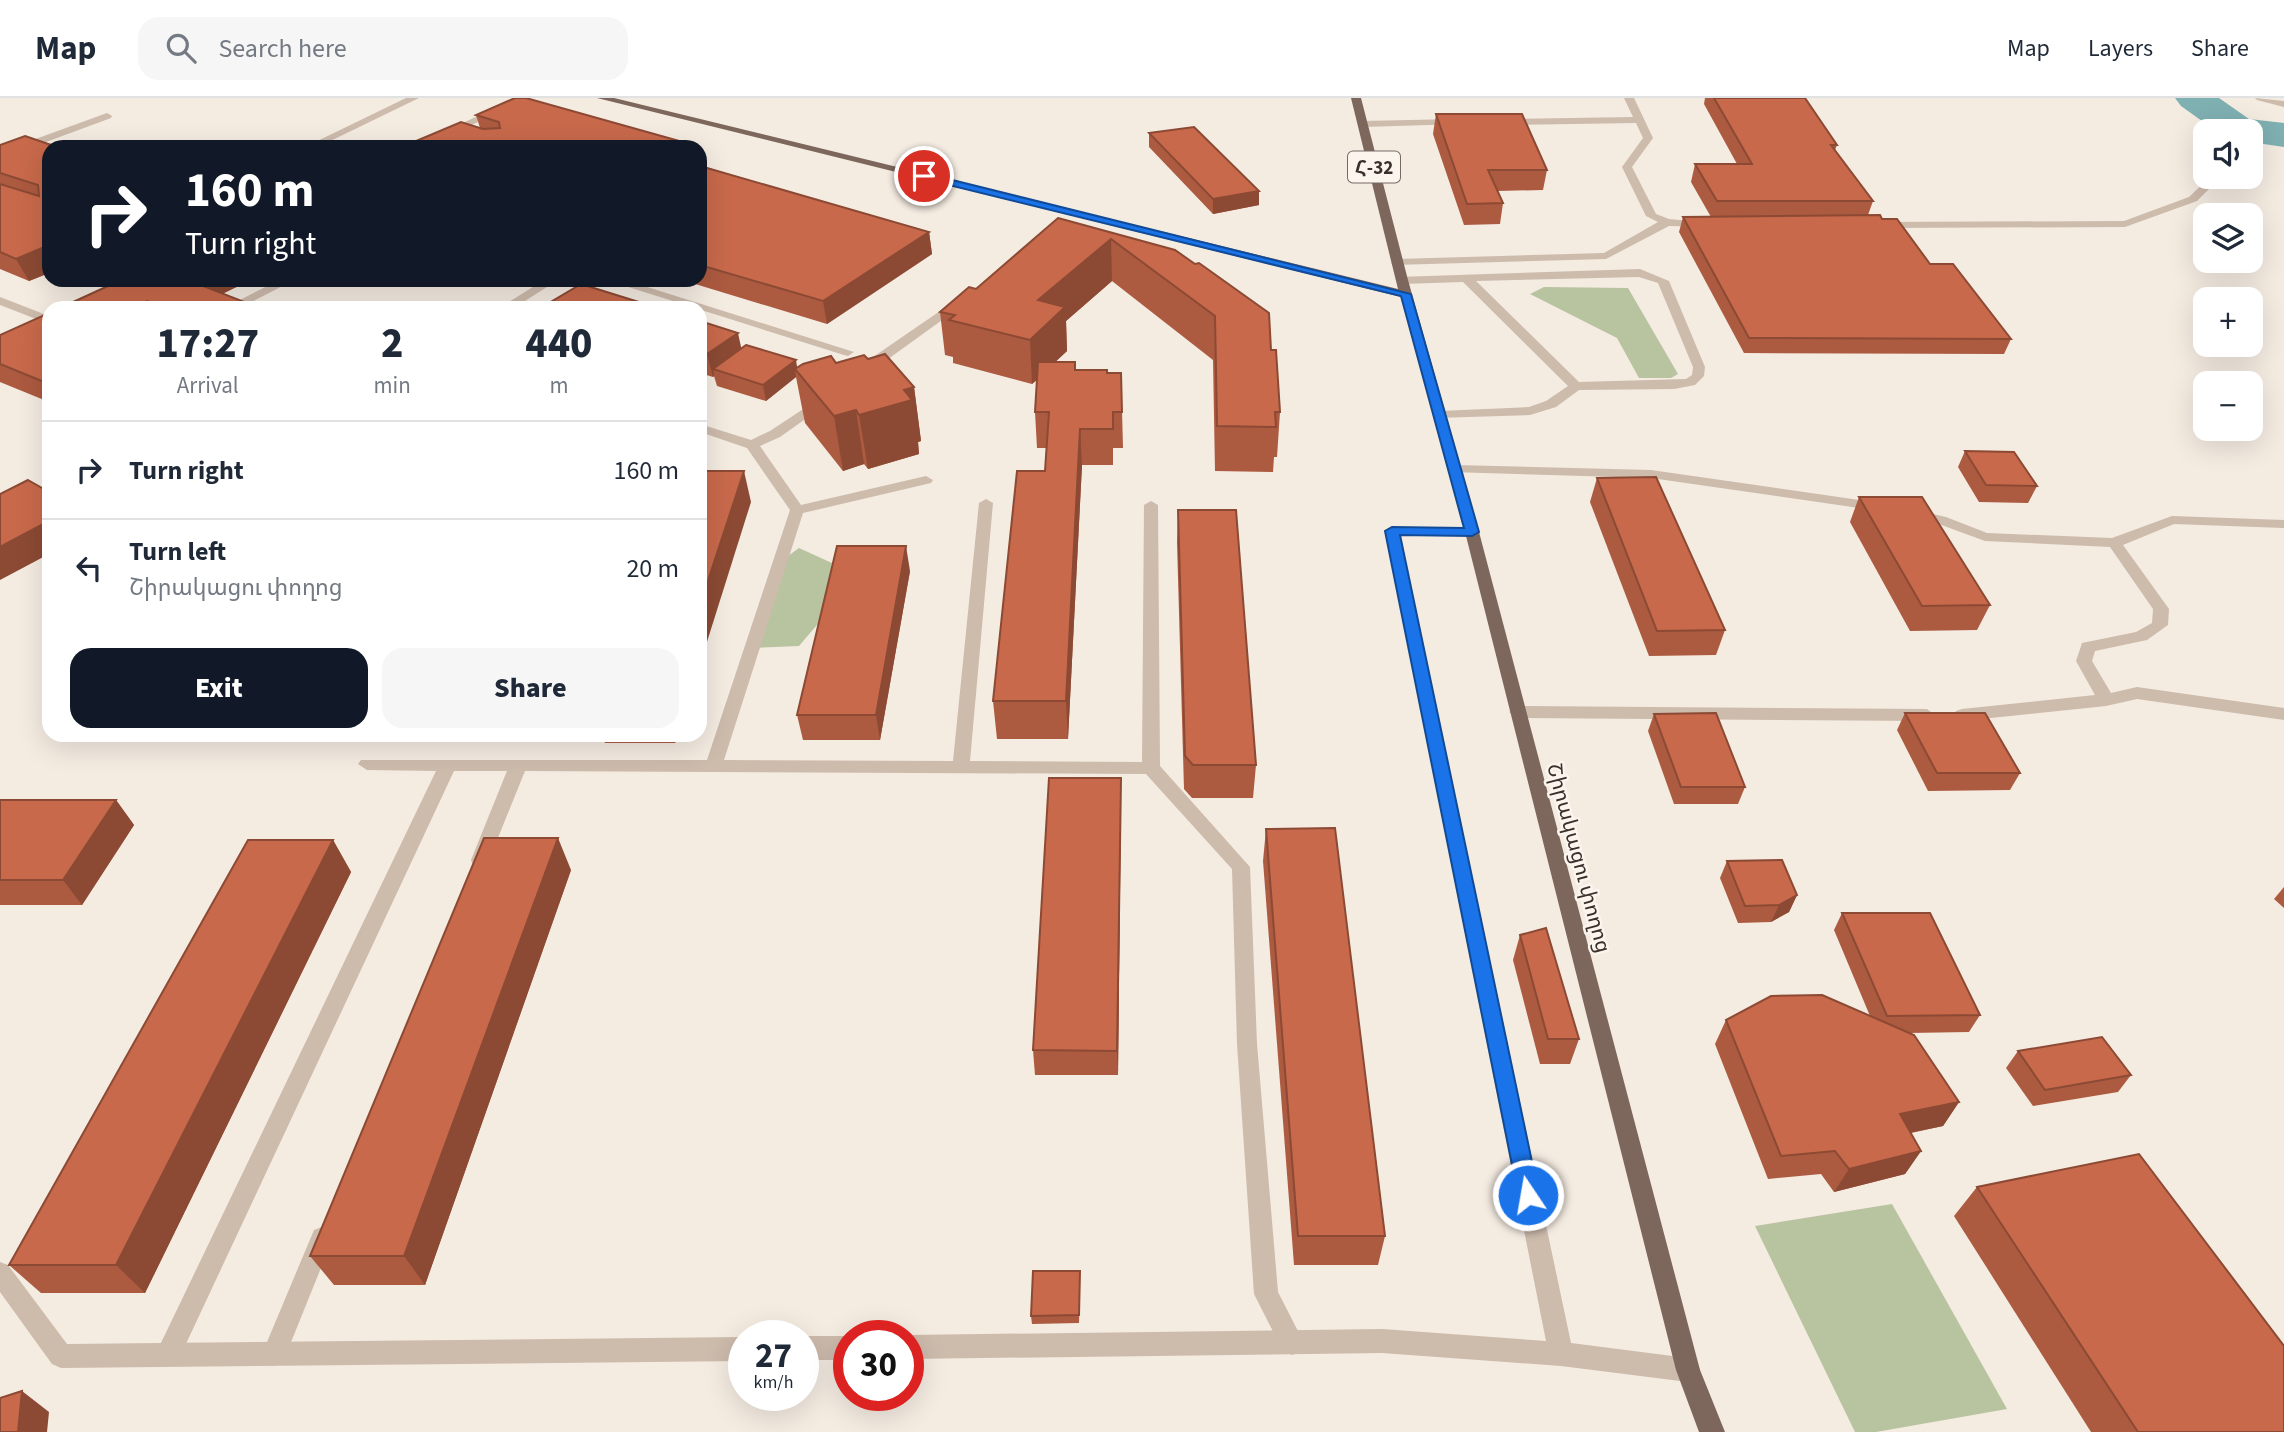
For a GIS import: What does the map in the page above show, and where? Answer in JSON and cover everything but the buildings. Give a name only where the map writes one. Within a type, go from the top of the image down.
[{"type":"main road","points":[[602,98],[1404,287]]},
{"type":"main road","name":"Հ-32","points":[[1356,98],[1404,287]]},
{"type":"main road","name":"Շիրակացու փողոց","points":[[1404,287],[1472,532],[1688,1370],[1712,1432]]},
{"type":"street","points":[[323,140],[414,98]]},
{"type":"street","points":[[433,140],[524,98]]},
{"type":"street","points":[[1629,98],[1648,138],[1627,167],[1652,216],[1667,222],[1715,225]]},
{"type":"street","points":[[2260,98],[2284,104]]},
{"type":"street","points":[[43,140],[107,116]]},
{"type":"street","points":[[1487,122],[1640,120]]},
{"type":"street","points":[[1363,124],[1474,122]]},
{"type":"street","points":[[451,132],[463,135]]},
{"type":"street","points":[[0,156],[42,140]]},
{"type":"street","points":[[1866,225],[2125,224],[2193,199],[2203,189]]},
{"type":"street","points":[[1397,262],[1606,256],[1667,222]]},
{"type":"street","points":[[1404,287],[1467,279],[1640,273],[1663,281],[1699,367],[1698,376],[1690,382],[1674,385],[1576,386],[1551,404],[1530,411],[1440,415]]},
{"type":"street","points":[[1467,279],[1576,386]]},
{"type":"street","points":[[244,301],[274,287]]},
{"type":"street","points":[[516,301],[540,287]]},
{"type":"street","points":[[635,287],[681,301]]},
{"type":"street","points":[[853,378],[965,298]]},
{"type":"street","points":[[0,301],[42,316]]},
{"type":"street","points":[[707,309],[848,352]]},
{"type":"street","points":[[22,328],[42,320]]},
{"type":"street","points":[[752,445],[775,434],[831,394]]},
{"type":"street","points":[[707,430],[752,445],[797,510]]},
{"type":"street","points":[[1455,469],[1651,474],[1895,510],[1941,520],[1984,537],[2114,543],[2172,520],[2284,524]]},
{"type":"street","points":[[797,510],[926,480]]},
{"type":"street","points":[[961,767],[986,503]]},
{"type":"street","points":[[1150,505],[1151,768],[1241,867],[1247,1044],[1266,1294],[1292,1343]]},
{"type":"street","points":[[714,765],[797,510]]},
{"type":"street","points":[[1472,532],[1392,531],[1561,1354]]},
{"type":"street","points":[[2106,700],[2084,661],[2088,647],[2141,635],[2160,625],[2161,617],[2161,609],[2114,543]]},
{"type":"street","points":[[1517,712],[1972,715],[2106,700],[2137,693],[2284,714]]},
{"type":"street","points":[[367,764],[1151,768]]},
{"type":"street","points":[[168,1355],[448,764]]},
{"type":"street","points":[[471,880],[519,764]]},
{"type":"street","points":[[274,1354],[333,1213]]},
{"type":"street","points":[[0,1273],[61,1356],[728,1349]]},
{"type":"street","points":[[924,1347],[1382,1341],[1561,1354],[1688,1370]]},
{"type":"green space","points":[[1544,287],[1628,288],[1678,374],[1671,378],[1639,378],[1617,338],[1530,294]]},
{"type":"green space","points":[[799,548],[832,563],[822,619],[799,646],[753,648],[777,564]]},
{"type":"green space","points":[[1892,1204],[2007,1409],[1876,1432],[1855,1432],[1755,1226]]},
{"type":"waterway","points":[[2194,98],[2238,129],[2284,135]]},
{"type":"route","points":[[924,176],[1405,294],[1472,532],[1392,531],[1528,1195]]}]
